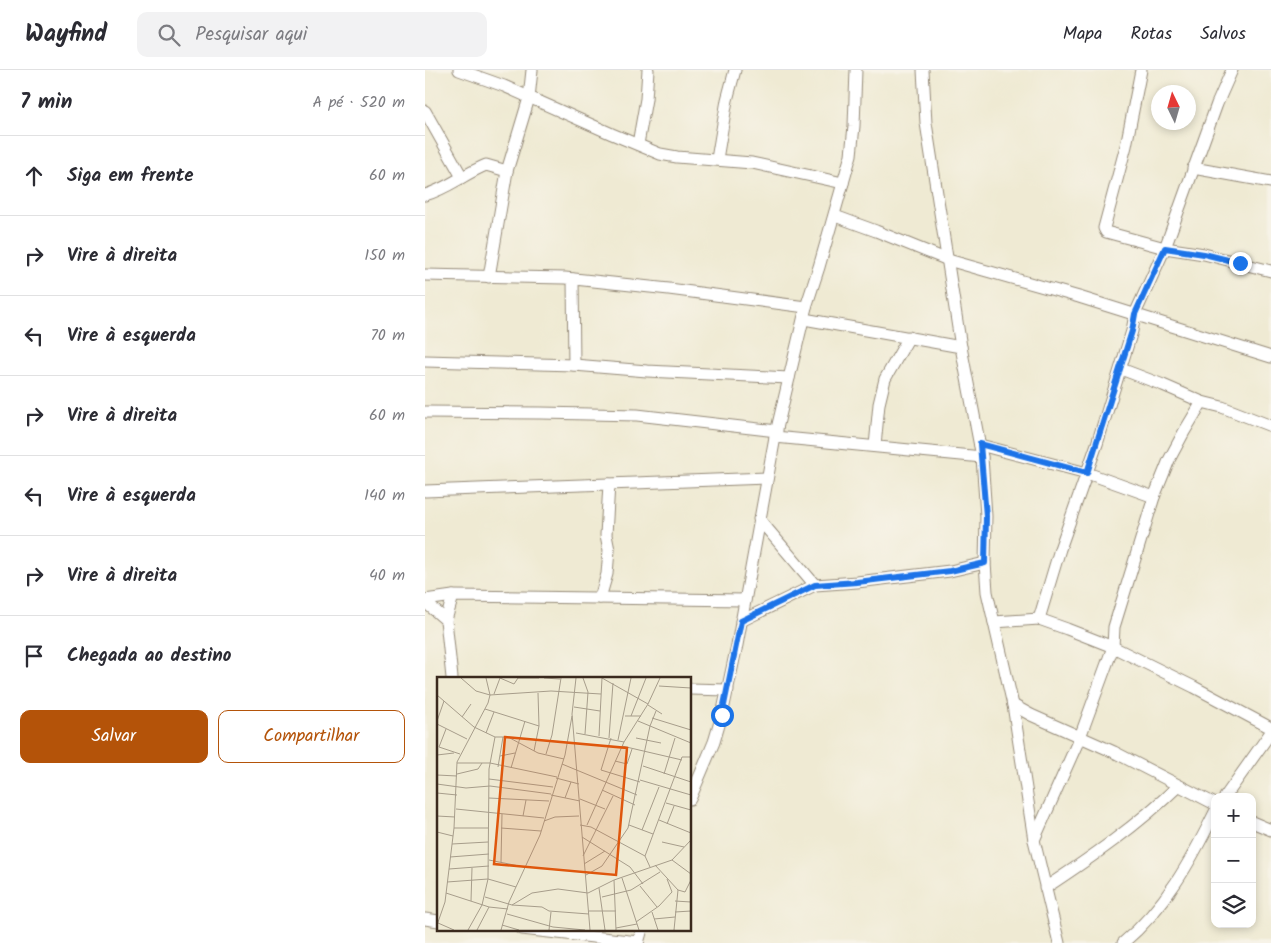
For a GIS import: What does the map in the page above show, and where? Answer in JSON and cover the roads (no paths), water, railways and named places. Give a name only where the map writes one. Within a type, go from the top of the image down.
[{"type":"street","points":[[459,70],[504,86],[660,154],[752,163],[843,183]]},
{"type":"street","points":[[489,278],[507,171],[529,98],[532,70]]},
{"type":"street","points":[[638,144],[646,99],[648,70]]},
{"type":"street","points":[[717,159],[727,100],[735,70]]},
{"type":"street","points":[[691,797],[722,715],[776,434],[805,313],[835,216],[851,155],[854,126],[855,70]]},
{"type":"street","points":[[923,70],[926,123],[961,347],[982,457],[986,516],[985,563],[987,592],[1013,704],[1034,840],[1059,943]]},
{"type":"street","points":[[1141,70],[1126,146],[1105,228],[1107,234],[1165,248],[1204,254],[1271,271]]},
{"type":"street","points":[[1039,619],[1060,549],[1121,369],[1135,314],[1165,248],[1217,104],[1232,70]]},
{"type":"street","points":[[425,110],[462,177]]},
{"type":"street","points":[[425,195],[446,188],[462,177],[486,166],[507,171]]},
{"type":"street","points":[[1193,168],[1271,182]]},
{"type":"street","points":[[835,216],[948,260],[1135,314],[1271,357]]},
{"type":"street","points":[[425,275],[489,278],[543,276],[669,289],[805,313],[909,338],[961,347]]},
{"type":"street","points":[[573,279],[574,365]]},
{"type":"street","points":[[875,446],[879,404],[885,379],[909,338]]},
{"type":"street","points":[[425,361],[574,365],[647,371],[789,378]]},
{"type":"street","points":[[1121,369],[1202,402],[1271,426]]},
{"type":"street","points":[[1034,840],[1080,737],[1113,647],[1114,627],[1154,497],[1169,460],[1202,402]]},
{"type":"street","points":[[425,412],[637,415],[776,434],[982,457]]},
{"type":"street","points":[[980,444],[1087,473],[1154,497]]},
{"type":"street","points":[[425,491],[767,478]]},
{"type":"street","points":[[601,598],[607,574],[609,550],[606,535],[609,484]]},
{"type":"street","points":[[759,519],[815,585]]},
{"type":"street","points":[[741,621],[815,585],[950,571],[985,563]]},
{"type":"street","points":[[425,601],[453,596],[745,600]]},
{"type":"street","points":[[452,677],[446,620],[453,596]]},
{"type":"street","points":[[425,601],[446,620]]},
{"type":"street","points":[[994,622],[1039,619],[1113,647],[1271,728]]},
{"type":"street","points":[[691,689],[728,690]]},
{"type":"street","points":[[1013,704],[1031,715],[1080,737],[1211,802]]},
{"type":"street","points":[[1228,793],[1271,732]]},
{"type":"street","points":[[1045,888],[1126,830],[1178,786]]},
{"type":"street","points":[[1123,943],[1141,927],[1170,892],[1195,852],[1211,820]]},
{"type":"street","points":[[1256,824],[1271,830]]},
{"type":"street","points":[[530,930],[638,943],[642,930]]}]
